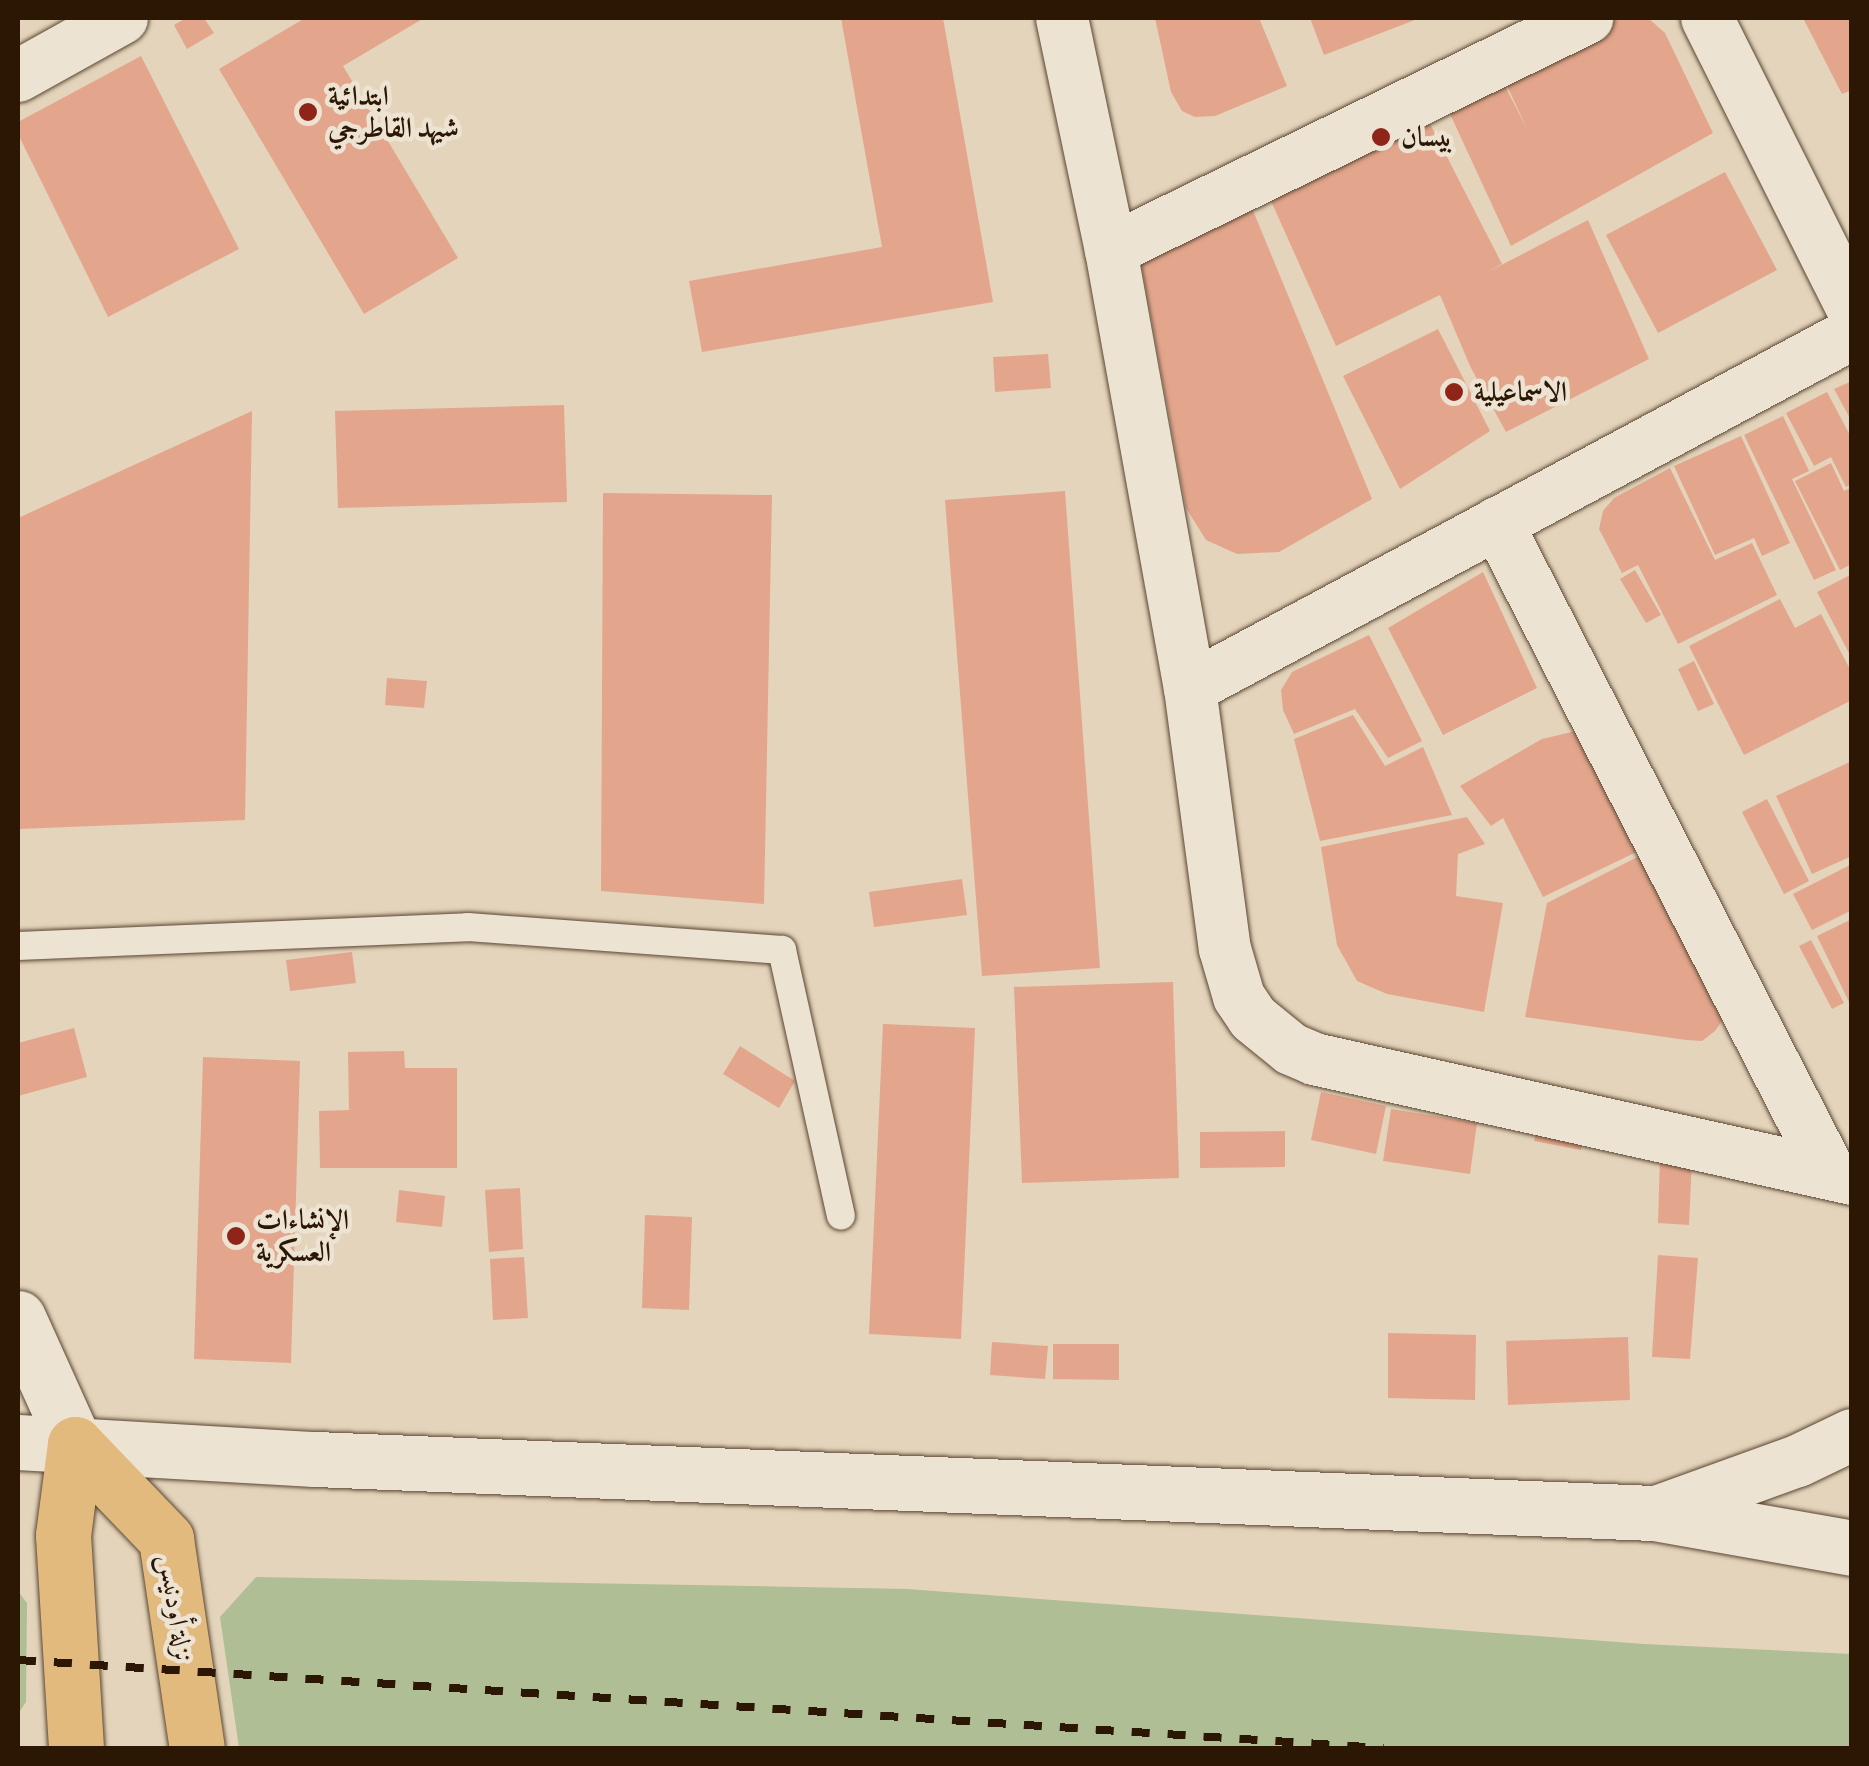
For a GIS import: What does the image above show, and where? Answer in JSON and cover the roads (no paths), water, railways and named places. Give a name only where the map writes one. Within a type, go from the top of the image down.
[{"type":"main road","points":[[18,1318],[75,1444],[63,1535],[76,1748]]},
{"type":"main road","points":[[18,1442],[315,1459],[1654,1513],[1852,1548]]},
{"type":"main road","name":"نزلة أودنيس","points":[[75,1444],[166,1539],[197,1748]]},
{"type":"street","points":[[18,76],[122,18]]},
{"type":"street","points":[[1062,18],[1110,250],[1190,688],[1230,974],[1239,997],[1271,1035],[1314,1059],[1841,1176]]},
{"type":"street","points":[[1110,250],[1587,18]]},
{"type":"street","points":[[1707,18],[1852,307]]},
{"type":"street","points":[[1190,688],[1852,334]]},
{"type":"street","points":[[1497,523],[1841,1176]]},
{"type":"street","points":[[1654,1513],[1798,1461],[1852,1435]]},
{"type":"lane","points":[[18,946],[468,927],[782,950],[840,1216]]},
{"type":"railway","points":[[18,1660],[1384,1748]]},
{"type":"place","name":"ابتدائية شيهد القاطرجي","points":[[308,112]]},
{"type":"place","name":"بيسان","points":[[1381,137]]},
{"type":"place","name":"الاسماعيلية","points":[[1454,392]]},
{"type":"place","name":"الإنشاءات العسكرية","points":[[236,1236]]}]
